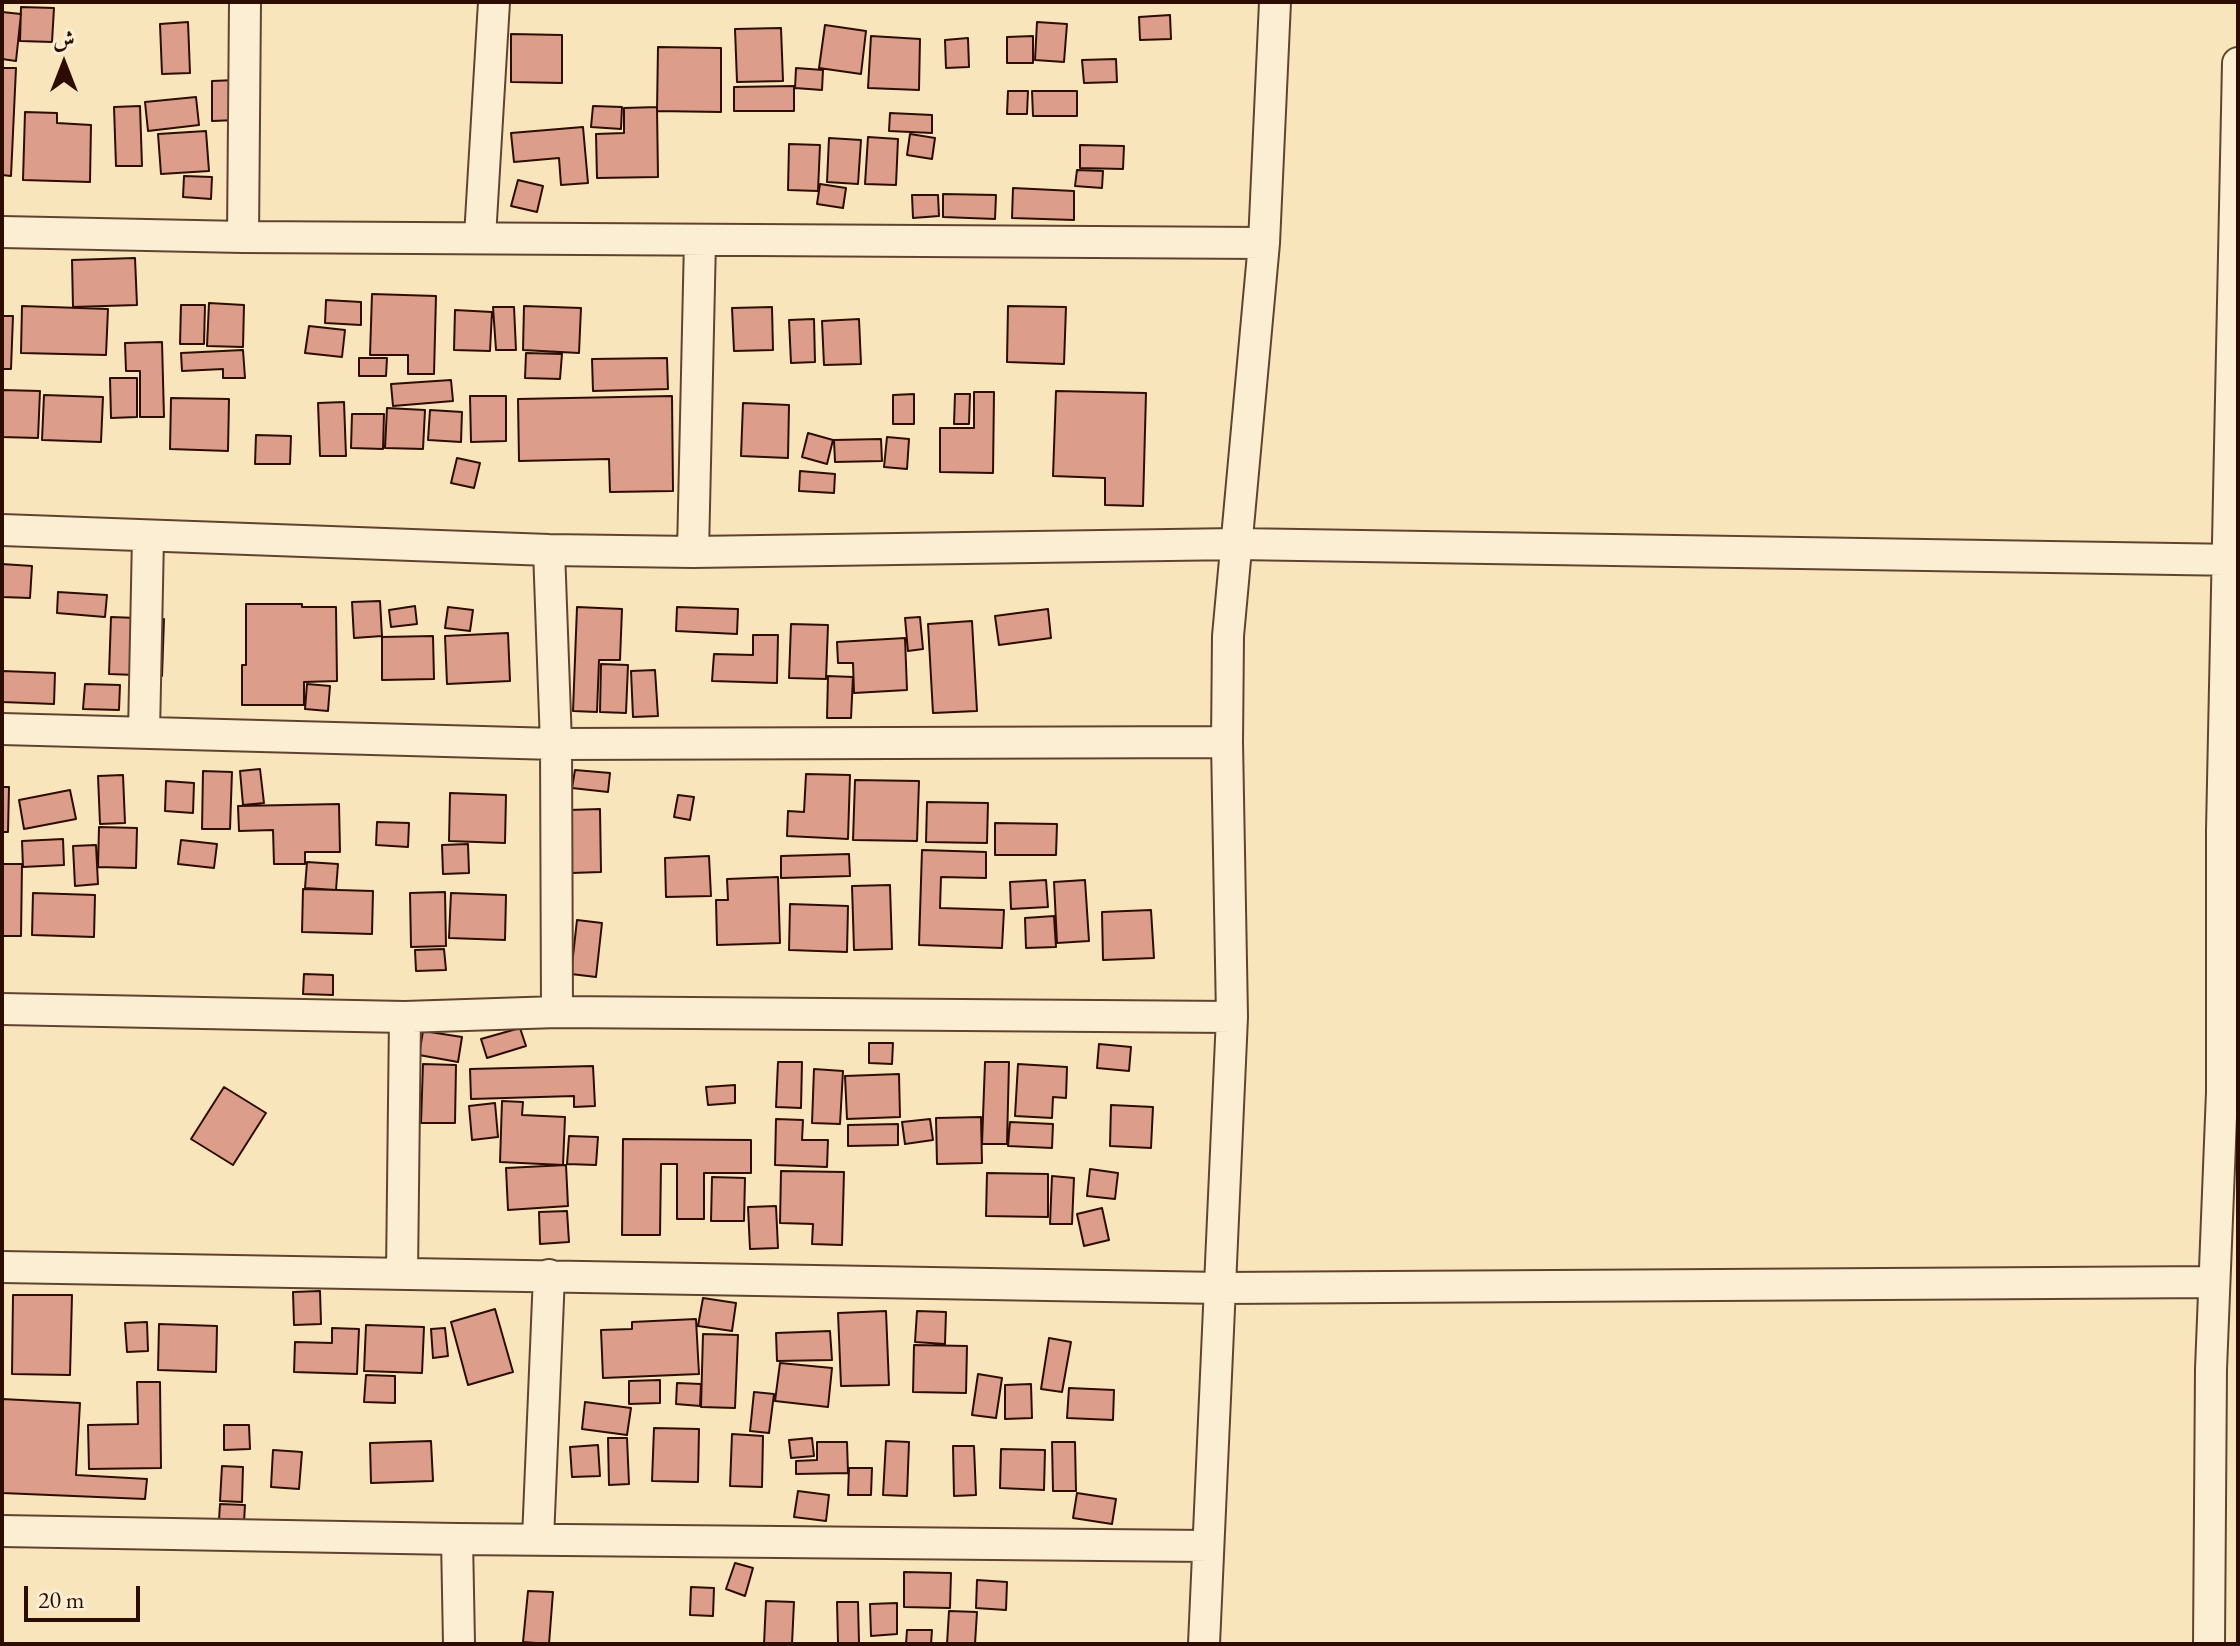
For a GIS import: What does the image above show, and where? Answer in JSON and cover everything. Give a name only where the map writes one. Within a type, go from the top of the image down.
[{"type":"street","points":[[243,237],[245,2]]},
{"type":"street","points":[[480,237],[494,2]]},
{"type":"street","points":[[1204,1644],[1232,1017],[1227,742],[1229,622],[1264,243],[1275,2]]},
{"type":"street","points":[[2209,1644],[2224,1370],[2214,1282],[2230,1092],[2238,63]]},
{"type":"street","points":[[2,232],[243,237],[1264,243]]},
{"type":"street","points":[[693,552],[700,240]]},
{"type":"street","points":[[2,530],[549,550],[693,552],[1237,544],[2233,560]]},
{"type":"street","points":[[144,733],[148,537]]},
{"type":"street","points":[[549,550],[556,744],[557,1012]]},
{"type":"street","points":[[2,729],[556,744],[1227,742]]},
{"type":"street","points":[[2,1009],[405,1017],[557,1012],[1232,1017]]},
{"type":"street","points":[[402,1274],[405,1017]]},
{"type":"street","points":[[2,1267],[1221,1288],[2214,1282]]},
{"type":"street","points":[[538,1539],[549,1275]]},
{"type":"street","points":[[2,1531],[1208,1546]]},
{"type":"street","points":[[457,1539],[459,1644]]},
{"type":"building","points":[[21,7],[54,8],[52,42],[20,41]]},
{"type":"building","points":[[2,12],[21,14],[16,61],[2,59]]},
{"type":"building","points":[[1170,15],[1171,39],[1140,40],[1139,17]]},
{"type":"building","points":[[188,22],[190,73],[162,74],[160,24]]},
{"type":"building","points":[[1037,22],[1067,24],[1064,62],[1035,60]]},
{"type":"building","points":[[825,25],[866,31],[861,74],[819,68]]},
{"type":"building","points":[[781,28],[783,81],[737,82],[735,29]]},
{"type":"building","points":[[511,34],[562,35],[562,83],[511,82]]},
{"type":"building","points":[[871,36],[920,39],[919,90],[868,88]]},
{"type":"building","points":[[1033,36],[1033,63],[1007,63],[1007,37]]},
{"type":"building","points":[[968,38],[969,67],[946,68],[945,40]]},
{"type":"building","points":[[658,47],[721,48],[721,112],[657,111]]},
{"type":"building","points":[[1116,59],[1117,82],[1084,83],[1082,60]]},
{"type":"building","points":[[2,68],[16,68],[11,176],[2,175]]},
{"type":"building","points":[[796,68],[823,70],[822,90],[795,88]]},
{"type":"building","points":[[236,80],[237,120],[212,121],[212,81]]},
{"type":"building","points":[[794,86],[794,111],[734,111],[734,87]]},
{"type":"building","points":[[1008,91],[1028,91],[1027,114],[1007,114]]},
{"type":"building","points":[[1032,91],[1077,91],[1077,116],[1033,116]]},
{"type":"building","points":[[196,97],[199,125],[148,131],[145,102]]},
{"type":"building","points":[[140,106],[142,166],[116,166],[114,107]]},
{"type":"building","points":[[593,106],[622,107],[621,129],[591,127]]},
{"type":"building","points":[[657,107],[658,177],[597,178],[596,134],[624,133],[624,108]]},
{"type":"building","points":[[25,112],[57,113],[57,123],[91,125],[90,182],[23,180]]},
{"type":"building","points":[[890,113],[932,115],[932,133],[889,131]]},
{"type":"building","points":[[583,127],[588,183],[561,185],[559,158],[514,162],[511,133]]},
{"type":"building","points":[[206,131],[209,171],[161,174],[158,134]]},
{"type":"building","points":[[910,134],[935,138],[932,159],[907,155]]},
{"type":"building","points":[[868,137],[898,139],[896,185],[865,184]]},
{"type":"building","points":[[829,138],[861,140],[858,184],[827,182]]},
{"type":"building","points":[[789,144],[820,145],[818,191],[788,190]]},
{"type":"building","points":[[1080,145],[1124,146],[1123,169],[1080,168]]},
{"type":"building","points":[[1077,170],[1103,171],[1102,188],[1075,186]]},
{"type":"building","points":[[184,176],[212,177],[211,199],[183,197]]},
{"type":"building","points":[[518,180],[543,186],[537,212],[511,206]]},
{"type":"building","points":[[820,184],[846,188],[843,208],[817,204]]},
{"type":"building","points":[[1013,188],[1074,191],[1074,220],[1012,218]]},
{"type":"building","points":[[943,194],[996,195],[995,219],[943,217]]},
{"type":"building","points":[[912,195],[938,195],[939,216],[913,218]]},
{"type":"building","points":[[135,258],[137,305],[73,307],[72,260]]},
{"type":"building","points":[[372,294],[436,296],[434,374],[408,374],[408,355],[370,355]]},
{"type":"building","points":[[326,300],[361,302],[361,325],[325,323]]},
{"type":"building","points":[[209,303],[244,305],[243,347],[207,346]]},
{"type":"building","points":[[181,305],[205,305],[204,344],[180,344]]},
{"type":"building","points":[[22,306],[108,309],[106,355],[21,353]]},
{"type":"building","points":[[524,306],[581,308],[579,353],[523,350]]},
{"type":"building","points":[[1008,306],[1066,307],[1064,364],[1007,362]]},
{"type":"building","points":[[493,307],[514,307],[516,350],[496,350]]},
{"type":"building","points":[[772,307],[773,350],[734,351],[732,308]]},
{"type":"building","points":[[455,310],[492,312],[490,351],[454,350]]},
{"type":"building","points":[[2,316],[13,316],[11,369],[2,369]]},
{"type":"building","points":[[814,319],[815,362],[791,363],[789,320]]},
{"type":"building","points":[[859,319],[861,364],[824,365],[822,321]]},
{"type":"building","points":[[309,326],[345,330],[342,357],[305,353]]},
{"type":"building","points":[[162,342],[164,417],[140,417],[140,371],[126,371],[125,343]]},
{"type":"building","points":[[243,350],[245,378],[223,378],[223,369],[182,371],[181,353]]},
{"type":"building","points":[[526,353],[562,354],[560,379],[525,378]]},
{"type":"building","points":[[359,358],[387,358],[386,376],[359,376]]},
{"type":"building","points":[[667,358],[668,389],[593,391],[592,359]]},
{"type":"building","points":[[110,378],[137,378],[137,417],[111,418]]},
{"type":"building","points":[[451,380],[453,401],[393,406],[391,384]]},
{"type":"building","points":[[2,390],[40,391],[38,438],[2,437]]},
{"type":"building","points":[[1056,391],[1146,393],[1143,506],[1105,505],[1105,478],[1053,476]]},
{"type":"building","points":[[974,392],[994,392],[993,473],[940,472],[940,428],[974,428]]},
{"type":"building","points":[[914,394],[914,424],[893,424],[893,395]]},
{"type":"building","points":[[955,394],[970,394],[969,424],[954,424]]},
{"type":"building","points":[[44,395],[103,397],[101,442],[42,440]]},
{"type":"building","points":[[470,396],[506,396],[506,441],[471,442]]},
{"type":"building","points":[[672,396],[673,491],[610,492],[609,459],[519,461],[518,399]]},
{"type":"building","points":[[171,398],[229,399],[228,451],[170,449]]},
{"type":"building","points":[[344,402],[346,456],[320,456],[318,403]]},
{"type":"building","points":[[743,403],[789,405],[788,458],[741,456]]},
{"type":"building","points":[[387,408],[425,410],[423,449],[385,448]]},
{"type":"building","points":[[430,410],[462,412],[461,442],[428,440]]},
{"type":"building","points":[[352,414],[384,414],[383,449],[351,448]]},
{"type":"building","points":[[808,433],[833,440],[827,464],[802,457]]},
{"type":"building","points":[[256,435],[291,436],[290,464],[255,464]]},
{"type":"building","points":[[887,437],[909,439],[907,469],[884,467]]},
{"type":"building","points":[[881,439],[882,461],[835,462],[834,440]]},
{"type":"building","points":[[457,458],[480,463],[474,488],[451,483]]},
{"type":"building","points":[[800,471],[835,474],[834,493],[799,491]]},
{"type":"building","points":[[2,564],[32,566],[30,598],[2,597]]},
{"type":"building","points":[[58,592],[107,595],[105,617],[57,613]]},
{"type":"building","points":[[380,601],[382,636],[354,638],[352,602]]},
{"type":"building","points":[[246,604],[336,607],[337,681],[304,682],[304,705],[242,705],[242,665],[246,665]]},
{"type":"building","points":[[415,606],[417,624],[391,627],[389,610]]},
{"type":"building","points":[[448,607],[473,610],[470,631],[445,628]]},
{"type":"building","points":[[577,607],[622,609],[620,660],[599,660],[597,712],[573,711]]},
{"type":"building","points":[[677,607],[738,609],[737,634],[676,631]]},
{"type":"building","points":[[1048,609],[1051,638],[999,645],[995,616]]},
{"type":"building","points":[[111,617],[164,619],[162,676],[109,674]]},
{"type":"building","points":[[920,617],[923,649],[908,651],[905,618]]},
{"type":"building","points":[[972,621],[977,711],[933,713],[928,624]]},
{"type":"building","points":[[791,624],[828,625],[826,679],[789,678]]},
{"type":"building","points":[[508,633],[510,681],[447,684],[445,636]]},
{"type":"building","points":[[753,635],[778,635],[777,683],[712,681],[714,654],[753,655]]},
{"type":"building","points":[[433,636],[434,679],[382,680],[382,637]]},
{"type":"building","points":[[905,638],[907,690],[854,693],[853,663],[838,663],[837,642]]},
{"type":"building","points":[[601,664],[628,665],[626,713],[600,712]]},
{"type":"building","points":[[655,670],[658,716],[633,717],[631,671]]},
{"type":"building","points":[[2,671],[55,673],[54,704],[2,702]]},
{"type":"building","points":[[828,676],[853,677],[851,718],[827,718]]},
{"type":"building","points":[[85,684],[120,685],[119,710],[83,709]]},
{"type":"building","points":[[307,684],[330,686],[328,711],[305,709]]},
{"type":"building","points":[[260,769],[264,803],[243,805],[240,771]]},
{"type":"building","points":[[575,770],[610,773],[608,792],[572,788]]},
{"type":"building","points":[[203,771],[232,772],[230,829],[202,829]]},
{"type":"building","points":[[806,774],[850,775],[848,839],[787,836],[788,811],[804,812]]},
{"type":"building","points":[[123,775],[125,823],[100,824],[98,776]]},
{"type":"building","points":[[855,780],[919,781],[917,841],[853,840]]},
{"type":"building","points":[[166,781],[194,783],[193,813],[165,811]]},
{"type":"building","points":[[2,787],[9,787],[8,832],[2,832]]},
{"type":"building","points":[[70,790],[76,819],[24,829],[19,800]]},
{"type":"building","points":[[450,793],[506,795],[505,843],[449,841]]},
{"type":"building","points":[[678,795],[694,797],[690,820],[674,817]]},
{"type":"building","points":[[927,802],[988,803],[987,843],[926,842]]},
{"type":"building","points":[[339,804],[340,852],[305,852],[305,864],[274,864],[273,830],[239,831],[238,806]]},
{"type":"building","points":[[600,809],[601,872],[571,873],[569,810]]},
{"type":"building","points":[[377,822],[409,823],[408,847],[376,845]]},
{"type":"building","points":[[995,823],[1057,824],[1056,855],[995,855]]},
{"type":"building","points":[[99,827],[137,828],[136,868],[98,867]]},
{"type":"building","points":[[63,839],[64,865],[23,867],[22,841]]},
{"type":"building","points":[[181,840],[217,844],[214,868],[178,864]]},
{"type":"building","points":[[468,844],[469,873],[443,874],[442,845]]},
{"type":"building","points":[[96,845],[98,884],[75,886],[73,846]]},
{"type":"building","points":[[922,850],[986,852],[986,878],[941,877],[940,908],[1004,910],[1002,948],[919,945]]},
{"type":"building","points":[[849,854],[850,876],[781,878],[781,856]]},
{"type":"building","points":[[709,856],[711,896],[666,897],[665,858]]},
{"type":"building","points":[[307,862],[338,864],[336,890],[305,888]]},
{"type":"building","points":[[2,864],[22,864],[21,936],[2,936]]},
{"type":"building","points":[[778,877],[780,943],[717,945],[716,900],[728,900],[727,879]]},
{"type":"building","points":[[1046,880],[1048,907],[1011,909],[1010,882]]},
{"type":"building","points":[[1085,880],[1089,941],[1057,943],[1054,882]]},
{"type":"building","points":[[890,885],[892,949],[854,950],[852,886]]},
{"type":"building","points":[[303,889],[373,891],[372,934],[302,932]]},
{"type":"building","points":[[445,892],[446,946],[411,947],[410,893]]},
{"type":"building","points":[[33,893],[95,895],[94,937],[32,935]]},
{"type":"building","points":[[451,893],[506,895],[505,940],[449,938]]},
{"type":"building","points":[[790,904],[848,906],[847,952],[789,950]]},
{"type":"building","points":[[1151,910],[1154,958],[1103,960],[1102,912]]},
{"type":"building","points":[[1054,916],[1056,947],[1026,948],[1025,918]]},
{"type":"building","points":[[577,920],[602,923],[596,977],[571,974]]},
{"type":"building","points":[[444,949],[446,970],[416,971],[415,950]]},
{"type":"building","points":[[304,974],[333,975],[333,995],[303,994]]},
{"type":"building","points":[[520,1028],[526,1046],[487,1058],[481,1039]]},
{"type":"building","points":[[423,1031],[462,1037],[458,1062],[419,1055]]},
{"type":"building","points":[[869,1043],[893,1043],[892,1064],[869,1063]]},
{"type":"building","points":[[1099,1044],[1131,1047],[1129,1071],[1097,1068]]},
{"type":"building","points":[[778,1062],[802,1062],[801,1108],[776,1107]]},
{"type":"building","points":[[985,1062],[1009,1062],[1007,1144],[982,1144]]},
{"type":"building","points":[[423,1064],[456,1065],[455,1123],[421,1123]]},
{"type":"building","points":[[1018,1064],[1067,1067],[1066,1098],[1053,1097],[1052,1118],[1015,1116]]},
{"type":"building","points":[[593,1066],[595,1106],[574,1107],[574,1096],[471,1099],[470,1069]]},
{"type":"building","points":[[814,1069],[843,1071],[840,1124],[812,1123]]},
{"type":"building","points":[[899,1074],[900,1117],[847,1119],[845,1076]]},
{"type":"building","points":[[735,1085],[735,1103],[708,1105],[706,1087]]},
{"type":"building","points":[[224,1087],[266,1113],[233,1165],[191,1139]]},
{"type":"building","points":[[502,1101],[523,1102],[522,1115],[565,1117],[563,1165],[500,1162]]},
{"type":"building","points":[[495,1103],[498,1137],[472,1140],[469,1106]]},
{"type":"building","points":[[1111,1105],[1153,1107],[1151,1148],[1110,1146]]},
{"type":"building","points":[[981,1117],[982,1163],[937,1164],[936,1118]]},
{"type":"building","points":[[776,1119],[803,1120],[802,1140],[828,1140],[827,1167],[775,1165]]},
{"type":"building","points":[[930,1119],[933,1140],[905,1144],[902,1122]]},
{"type":"building","points":[[1010,1122],[1053,1124],[1052,1148],[1008,1146]]},
{"type":"building","points":[[898,1124],[898,1145],[848,1146],[848,1125]]},
{"type":"building","points":[[569,1136],[598,1137],[596,1165],[567,1164]]},
{"type":"building","points":[[623,1139],[751,1140],[751,1173],[704,1173],[704,1219],[677,1219],[677,1164],[661,1164],[660,1235],[622,1235]]},
{"type":"building","points":[[566,1165],[568,1206],[508,1210],[506,1168]]},
{"type":"building","points":[[1090,1169],[1118,1173],[1115,1199],[1087,1196]]},
{"type":"building","points":[[781,1171],[844,1172],[842,1245],[812,1244],[813,1224],[780,1223]]},
{"type":"building","points":[[987,1173],[1048,1174],[1048,1217],[986,1216]]},
{"type":"building","points":[[1052,1176],[1074,1178],[1072,1224],[1050,1224]]},
{"type":"building","points":[[712,1177],[745,1178],[744,1221],[711,1221]]},
{"type":"building","points":[[776,1206],[778,1248],[750,1249],[748,1207]]},
{"type":"building","points":[[1102,1208],[1109,1240],[1084,1246],[1077,1214]]},
{"type":"building","points":[[567,1211],[569,1242],[540,1244],[539,1212]]},
{"type":"building","points":[[320,1291],[321,1324],[294,1325],[293,1292]]},
{"type":"building","points":[[13,1295],[72,1295],[70,1375],[12,1374]]},
{"type":"building","points":[[703,1298],[736,1303],[732,1331],[698,1326]]},
{"type":"building","points":[[495,1309],[513,1372],[468,1385],[451,1322]]},
{"type":"building","points":[[886,1311],[889,1385],[841,1386],[838,1313]]},
{"type":"building","points":[[917,1311],[946,1312],[945,1344],[915,1342]]},
{"type":"building","points":[[696,1319],[699,1374],[603,1378],[601,1330],[632,1329],[632,1322]]},
{"type":"building","points":[[147,1322],[148,1351],[127,1352],[125,1323]]},
{"type":"building","points":[[159,1324],[217,1326],[216,1372],[158,1370]]},
{"type":"building","points":[[366,1325],[424,1327],[422,1373],[364,1371]]},
{"type":"building","points":[[332,1328],[359,1329],[357,1374],[294,1372],[295,1342],[332,1343]]},
{"type":"building","points":[[445,1328],[448,1356],[433,1358],[431,1329]]},
{"type":"building","points":[[830,1331],[832,1360],[777,1361],[776,1333]]},
{"type":"building","points":[[703,1334],[738,1335],[735,1408],[701,1407]]},
{"type":"building","points":[[1049,1338],[1071,1342],[1062,1392],[1041,1389]]},
{"type":"building","points":[[914,1345],[967,1346],[966,1393],[913,1392]]},
{"type":"building","points":[[780,1363],[832,1368],[828,1407],[775,1401]]},
{"type":"building","points":[[978,1374],[1002,1378],[996,1418],[972,1415]]},
{"type":"building","points":[[366,1375],[395,1376],[395,1403],[364,1402]]},
{"type":"building","points":[[660,1380],[660,1403],[629,1404],[629,1381]]},
{"type":"building","points":[[137,1382],[160,1382],[161,1468],[89,1469],[88,1425],[138,1424]]},
{"type":"building","points":[[677,1383],[701,1384],[700,1406],[676,1404]]},
{"type":"building","points":[[1031,1384],[1032,1418],[1005,1419],[1005,1385]]},
{"type":"building","points":[[1069,1388],[1114,1390],[1113,1420],[1067,1418]]},
{"type":"building","points":[[754,1392],[774,1394],[769,1433],[750,1431]]},
{"type":"building","points":[[2,1399],[80,1403],[76,1475],[147,1479],[145,1499],[2,1493]]},
{"type":"building","points":[[585,1402],[631,1408],[627,1435],[582,1429]]},
{"type":"building","points":[[224,1425],[249,1425],[250,1449],[224,1450]]},
{"type":"building","points":[[654,1428],[699,1429],[698,1482],[652,1481]]},
{"type":"building","points":[[732,1434],[763,1436],[762,1487],[730,1486]]},
{"type":"building","points":[[608,1438],[627,1438],[629,1484],[609,1485]]},
{"type":"building","points":[[812,1438],[814,1456],[791,1458],[789,1440]]},
{"type":"building","points":[[431,1441],[433,1481],[371,1483],[370,1443]]},
{"type":"building","points":[[886,1441],[909,1442],[907,1496],[883,1495]]},
{"type":"building","points":[[817,1442],[847,1442],[848,1473],[796,1474],[796,1461],[817,1460]]},
{"type":"building","points":[[1052,1442],[1075,1442],[1076,1491],[1053,1491]]},
{"type":"building","points":[[598,1445],[600,1476],[572,1477],[570,1447]]},
{"type":"building","points":[[953,1446],[974,1446],[976,1495],[954,1496]]},
{"type":"building","points":[[1001,1449],[1045,1450],[1044,1490],[1000,1488]]},
{"type":"building","points":[[273,1450],[302,1452],[299,1489],[271,1487]]},
{"type":"building","points":[[222,1466],[243,1467],[242,1502],[220,1501]]},
{"type":"building","points":[[849,1468],[872,1468],[871,1495],[848,1495]]},
{"type":"building","points":[[798,1491],[829,1495],[826,1521],[794,1517]]},
{"type":"building","points":[[1077,1493],[1116,1499],[1112,1524],[1073,1518]]},
{"type":"building","points":[[220,1504],[245,1505],[244,1522],[219,1520]]},
{"type":"building","points":[[735,1563],[753,1568],[745,1596],[726,1589]]},
{"type":"building","points":[[904,1572],[951,1573],[950,1608],[904,1607]]},
{"type":"building","points":[[977,1580],[1007,1582],[1006,1610],[976,1608]]},
{"type":"building","points":[[691,1587],[714,1588],[713,1616],[690,1615]]},
{"type":"building","points":[[528,1591],[553,1592],[549,1644],[523,1642]]},
{"type":"building","points":[[766,1601],[794,1602],[792,1644],[764,1644]]},
{"type":"building","points":[[837,1602],[858,1602],[859,1643],[838,1643]]},
{"type":"building","points":[[897,1603],[897,1634],[871,1636],[870,1604]]},
{"type":"building","points":[[949,1611],[977,1612],[975,1644],[947,1644]]},
{"type":"building","points":[[907,1630],[932,1630],[931,1644],[906,1644]]}]
